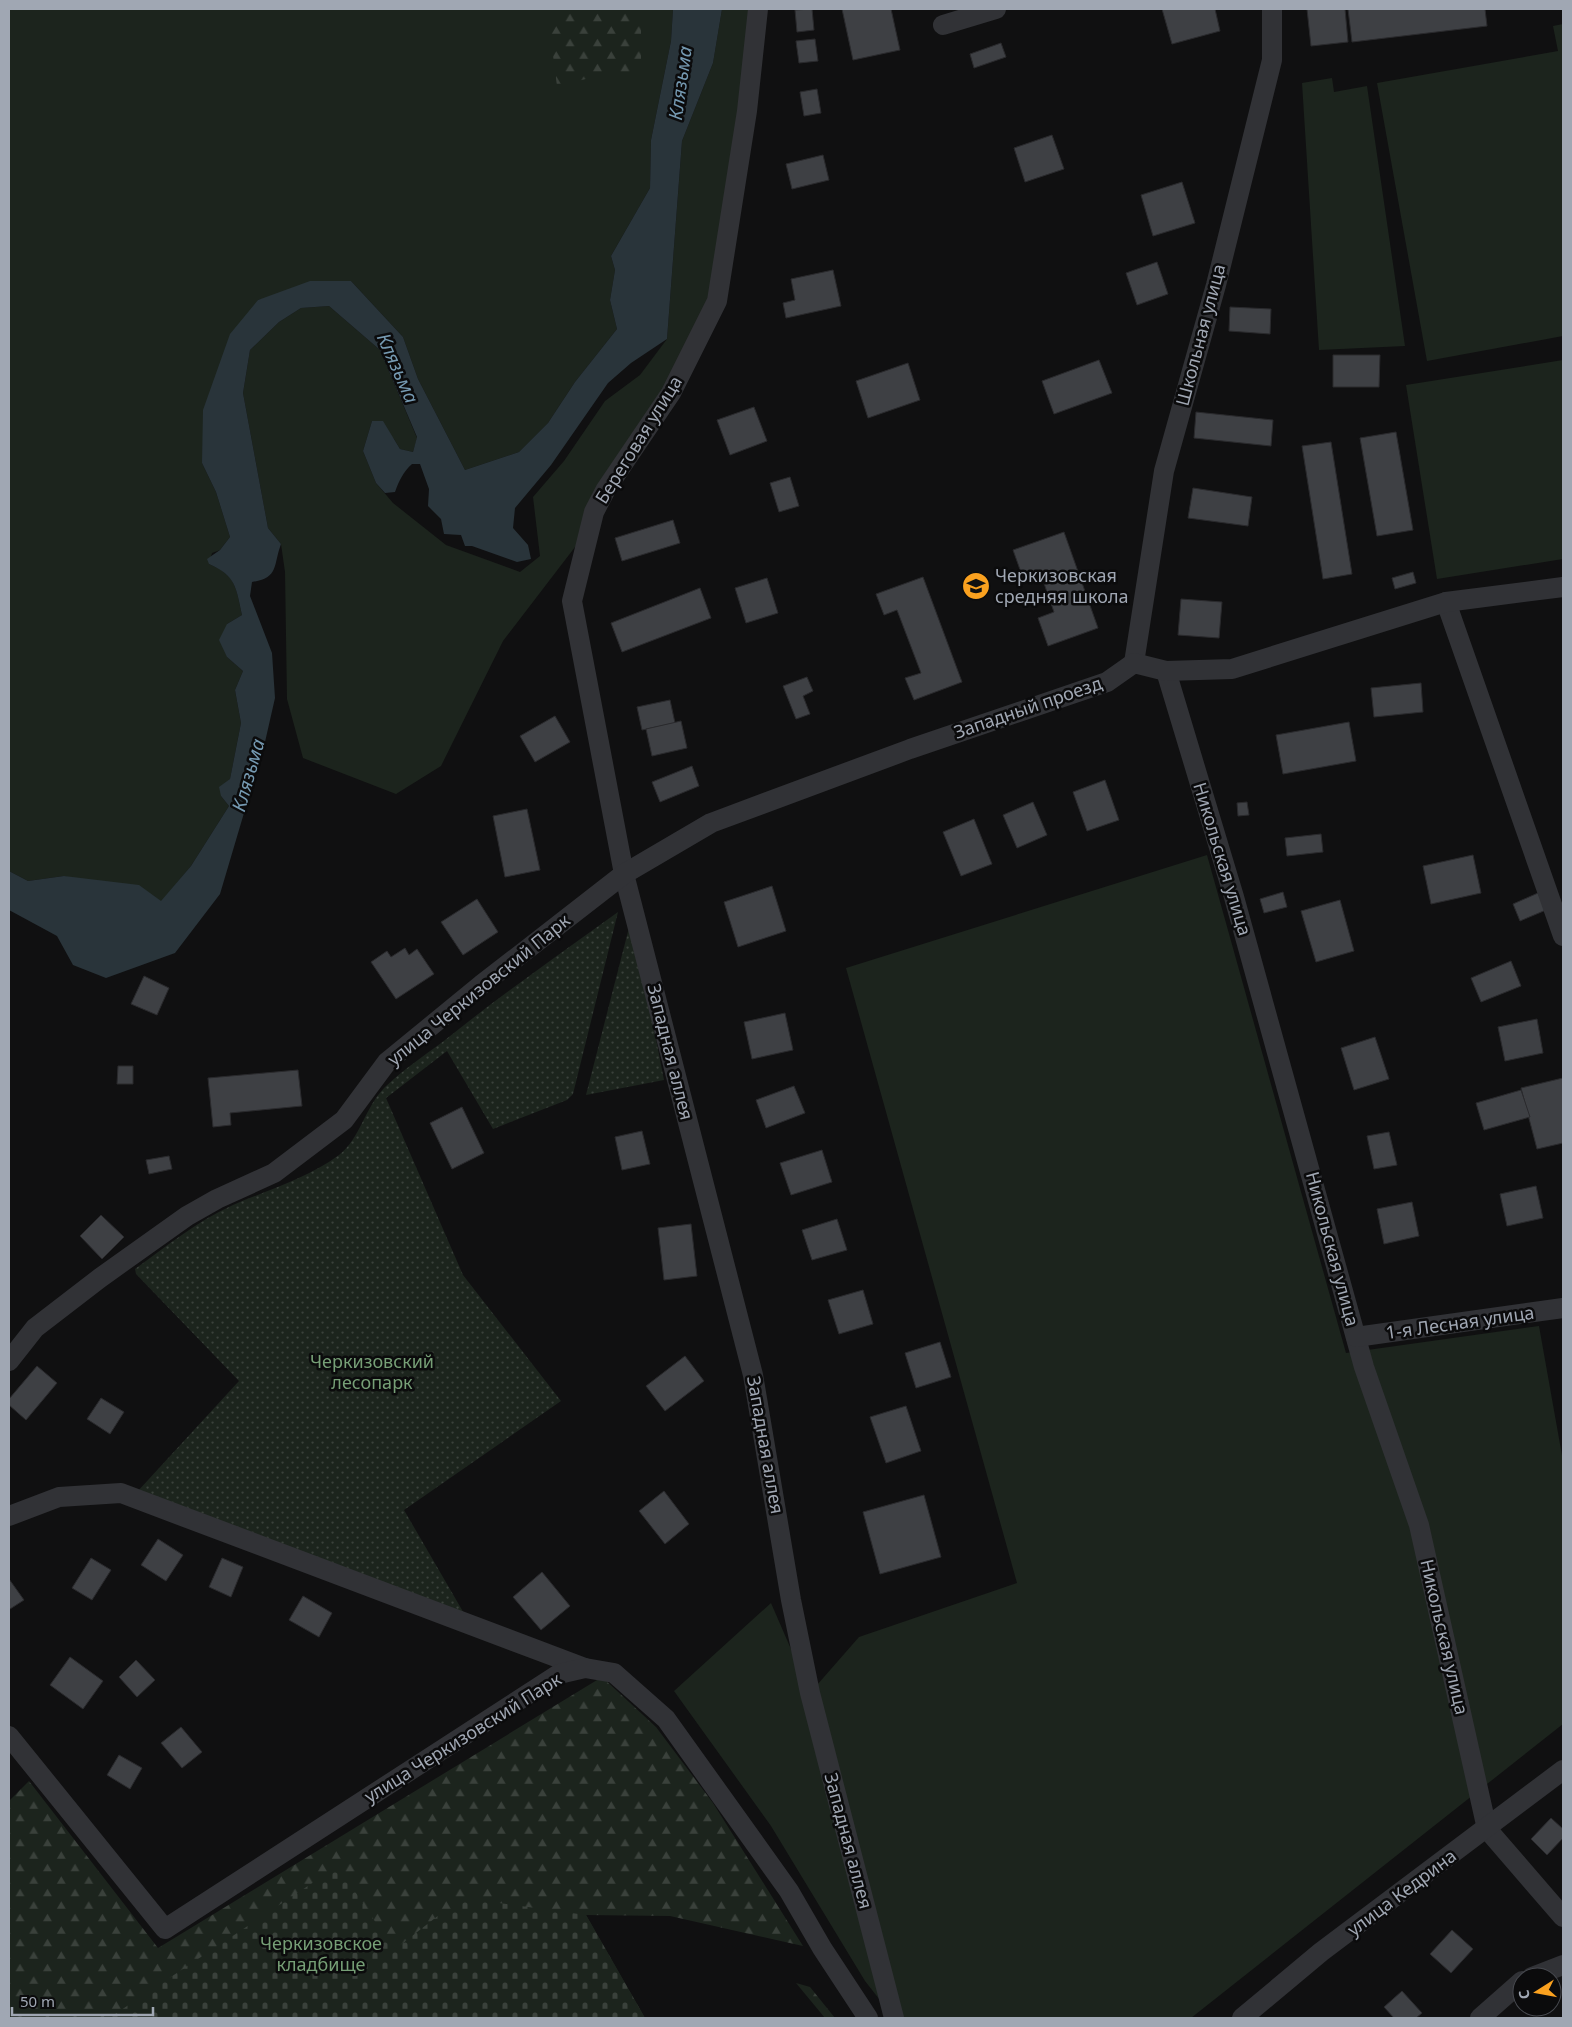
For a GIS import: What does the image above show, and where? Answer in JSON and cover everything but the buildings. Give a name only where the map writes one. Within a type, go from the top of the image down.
[{"type":"street","name":"Береговая улица","points":[[624,874],[572,601],[594,512],[606,489],[671,393],[717,301],[747,111],[758,9]]},
{"type":"street","points":[[943,25],[996,9]]},
{"type":"street","name":"Школьная улица","points":[[1134,663],[1164,471],[1216,286],[1272,60],[1272,9]]},
{"type":"street","points":[[1134,663],[1166,671],[1232,669],[1446,602],[1563,587]]},
{"type":"street","points":[[1446,602],[1563,936]]},
{"type":"street","name":"Западный проезд","points":[[624,874],[711,823],[910,749],[1107,682],[1134,663]]},
{"type":"street","name":"Никольская улица","points":[[1166,671],[1234,897],[1356,1337],[1419,1525],[1487,1829]]},
{"type":"street","name":"улица Черкизовский Парк","points":[[9,1361],[35,1328],[100,1278],[187,1216],[217,1199],[274,1172],[344,1120],[387,1062],[624,874]]},
{"type":"street","name":"Западная аллея","points":[[624,874],[753,1375],[791,1600],[810,1693],[894,2018]]},
{"type":"street","name":"1-я Лесная улица","points":[[1356,1337],[1563,1308]]},
{"type":"street","points":[[9,1516],[60,1497],[121,1493],[585,1668]]},
{"type":"street","name":"улица Черкизовский Парк","points":[[9,1736],[165,1928],[559,1674],[585,1668],[614,1673],[666,1720],[789,1891],[822,1948],[868,2018]]},
{"type":"street","name":"улица Кедрина","points":[[1242,2018],[1321,1952],[1563,1770]]},
{"type":"street","points":[[1487,1829],[1563,1917]]},
{"type":"street","points":[[1480,2018],[1512,1990]]},
{"type":"green space","points":[[9,9],[673,9],[671,41],[651,140],[650,188],[611,256],[615,270],[610,300],[617,329],[575,382],[548,423],[519,452],[465,470],[418,379],[403,337],[351,281],[258,300],[202,463],[216,492],[230,537],[220,550],[212,553],[209,564],[225,573],[234,584],[242,615],[227,624],[227,657],[243,671],[235,690],[241,723],[230,779],[221,796],[229,806],[191,866],[161,902],[64,876],[28,881],[9,871]]},
{"type":"green space","points":[[552,9],[641,9],[641,71],[594,77],[557,86],[548,17]]},
{"type":"green space","points":[[722,9],[755,9],[717,301],[611,500],[503,641],[441,766],[396,794],[303,758],[287,699],[285,572],[281,544],[268,528],[243,393],[250,350],[279,322],[301,308],[329,306],[380,350],[417,438],[413,452],[400,449],[394,439],[372,421],[363,451],[376,483],[393,503],[446,545],[520,572],[540,556],[533,497],[564,461],[605,401],[640,375],[667,339],[682,141],[713,63]]},
{"type":"green space","points":[[1563,24],[1563,336],[1427,361],[1377,83],[1558,51],[1553,26]]},
{"type":"green space","points":[[1332,78],[1334,92],[1367,86],[1405,346],[1319,350],[1302,83]]},
{"type":"green space","points":[[1563,360],[1563,559],[1437,579],[1406,385]]},
{"type":"green space","points":[[1207,855],[1346,1353],[1539,1326],[1563,1461],[1563,1724],[1191,2018],[894,2018],[865,1981],[771,1826],[674,1691],[771,1603],[810,1693],[859,1637],[1017,1583],[846,968]]},
{"type":"green space","name":"Черкизовский лесопарк","points":[[618,912],[573,1094],[567,1100],[493,1129],[447,1051],[386,1098],[463,1275],[561,1401],[404,1510],[476,1634],[137,1492],[239,1381],[136,1274],[135,1269],[182,1234],[220,1211],[314,1171],[339,1155],[358,1132],[372,1104],[385,1087],[509,991]]},
{"type":"green space","points":[[632,916],[664,1080],[586,1095]]},
{"type":"green space","points":[[602,1677],[656,1727],[713,1803],[803,1946],[670,1916],[586,1915],[645,2018],[9,2018],[9,1801],[29,1781],[158,1948]]},
{"type":"green space","name":"Черкизовское кладбище","points":[[338,1866],[394,1950],[439,1915],[470,1899],[586,1915],[645,2018],[109,2018]]},
{"type":"green space","points":[[796,1983],[810,1987],[835,2018],[825,2018]]},
{"type":"water","name":"Клязьма","points":[[673,9],[722,9],[713,63],[682,141],[667,339],[631,363],[608,383],[551,465],[515,508],[513,528],[528,545],[531,559],[517,562],[472,546],[465,546],[461,535],[444,534],[441,519],[428,506],[429,489],[420,464],[412,464],[409,467],[395,492],[385,493],[376,483],[363,451],[372,421],[383,421],[400,449],[413,452],[417,437],[380,350],[329,306],[301,308],[279,322],[250,350],[243,393],[268,528],[281,544],[274,570],[267,577],[252,582],[250,596],[272,653],[275,698],[265,742],[220,894],[175,953],[106,978],[73,965],[57,936],[9,910],[9,871],[28,881],[64,876],[139,885],[161,901],[191,866],[229,806],[221,796],[219,787],[230,779],[241,723],[235,690],[243,671],[227,657],[219,640],[227,624],[242,615],[236,590],[230,578],[218,568],[209,564],[207,559],[220,550],[230,537],[216,492],[202,463],[203,410],[230,334],[258,300],[310,281],[351,281],[403,337],[418,379],[465,470],[519,452],[548,423],[575,382],[617,329],[610,300],[615,270],[611,256],[650,188],[651,140],[671,41]]},
{"type":"place","name":"Черкизовская средняя школа","points":[[976,586]]}]
